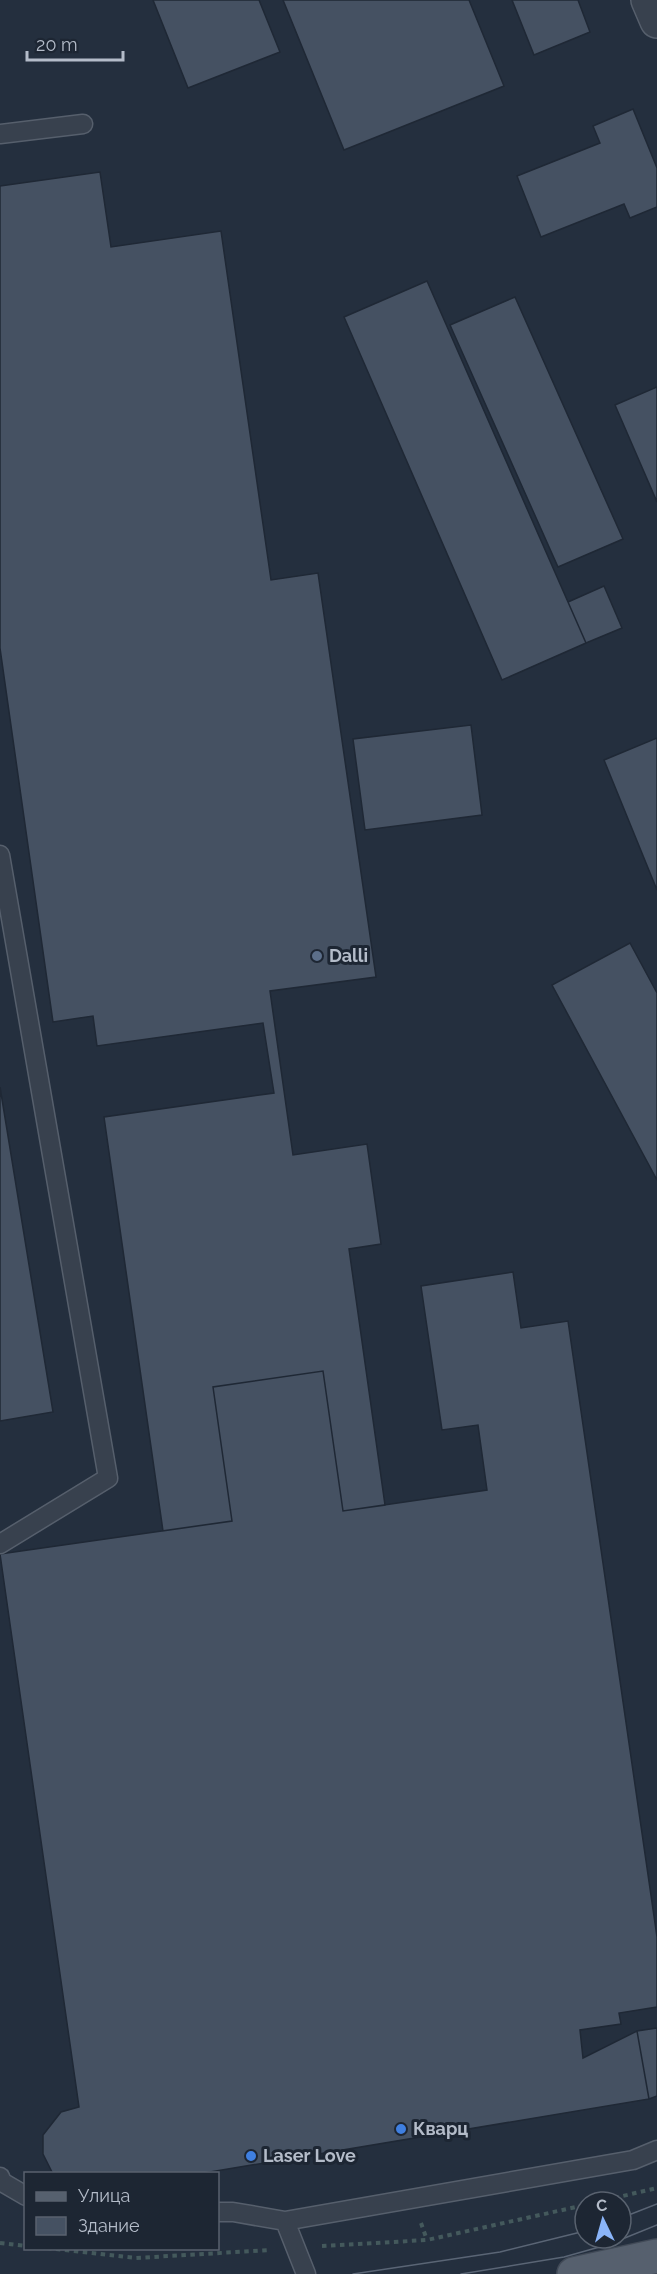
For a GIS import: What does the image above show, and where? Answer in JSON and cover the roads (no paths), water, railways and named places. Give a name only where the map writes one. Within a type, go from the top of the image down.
[{"type":"main road","points":[[574,2274],[657,2256]]},
{"type":"main road","points":[[647,2274],[657,2270]]},
{"type":"street","points":[[648,0],[657,21]]},
{"type":"lane","points":[[0,134],[83,124]]},
{"type":"lane","points":[[0,855],[108,1478],[0,1544]]},
{"type":"lane","points":[[219,2212],[233,2212],[285,2221],[633,2160],[657,2150]]},
{"type":"lane","points":[[0,2176],[2,2182],[24,2195]]},
{"type":"lane","points":[[285,2221],[306,2274]]},
{"type":"tram line","points":[[633,2213],[657,2204]]},
{"type":"tram line","points":[[461,2274],[564,2257],[610,2244],[657,2225]]},
{"type":"tram line","points":[[353,2274],[500,2252],[573,2234]]},
{"type":"place","name":"Dalli","points":[[317,956]]},
{"type":"place","name":"Кварц","points":[[401,2129]]},
{"type":"place","name":"Laser Love","points":[[251,2156]]}]
